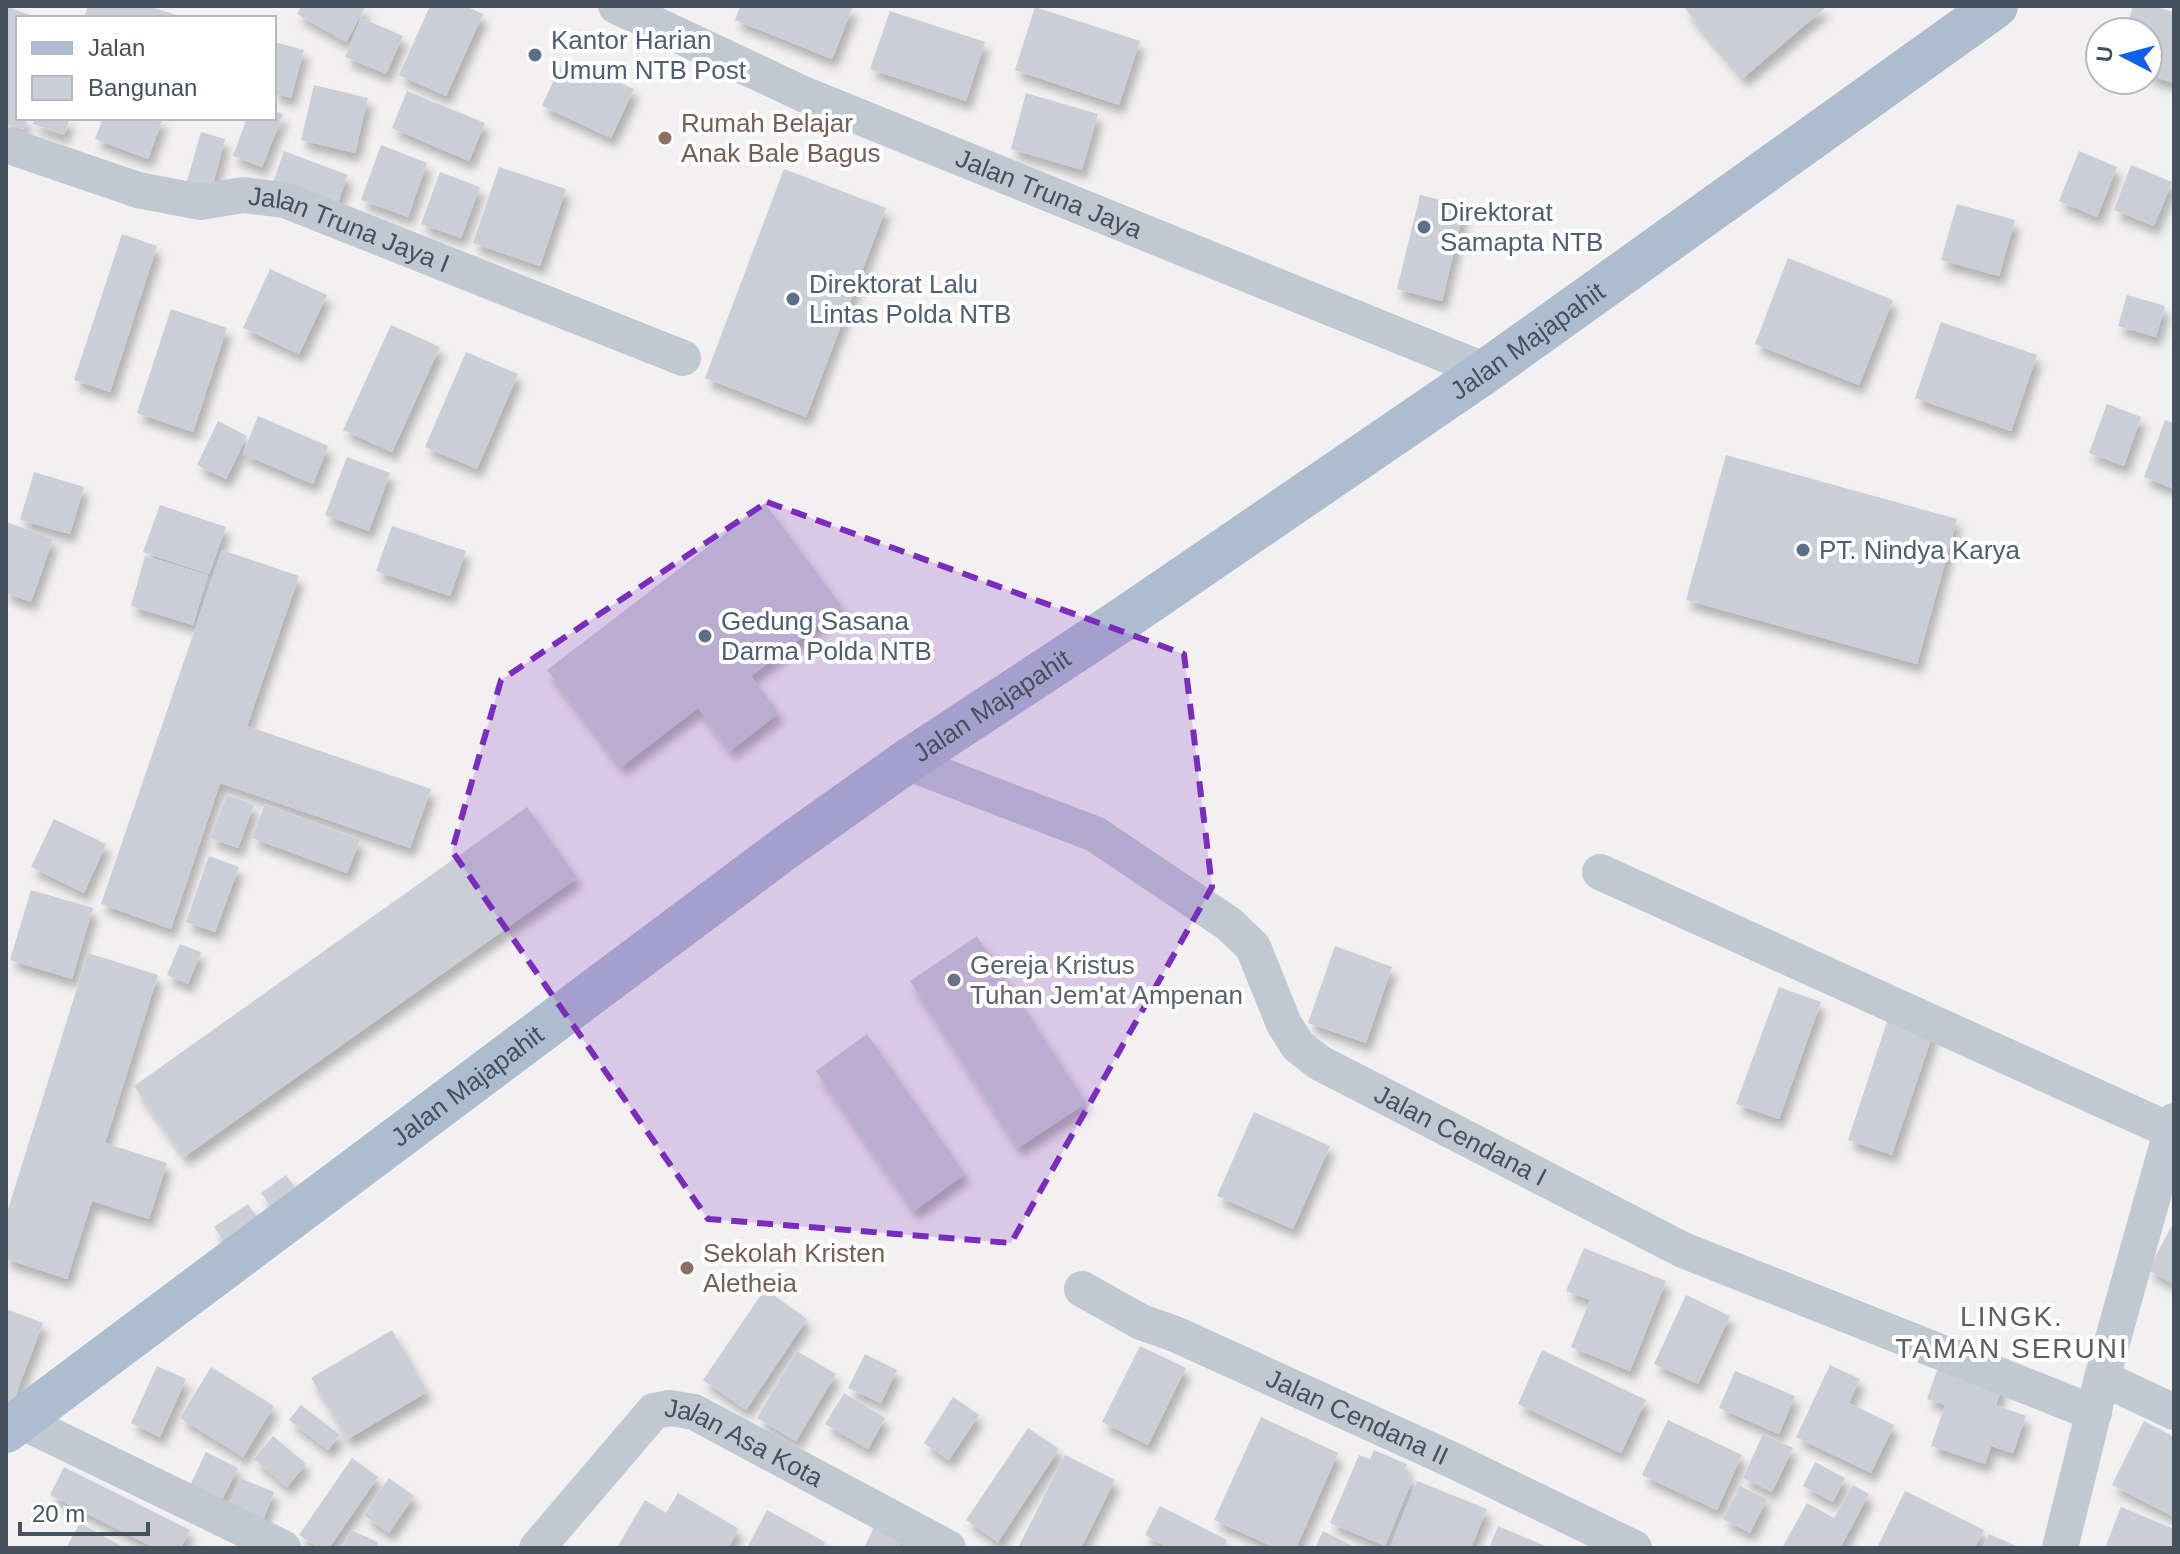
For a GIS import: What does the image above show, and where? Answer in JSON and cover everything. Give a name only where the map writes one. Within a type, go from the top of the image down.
[{"type":"main road","name":"Jalan Majapahit","points":[[13,1426],[688,919],[906,762],[1122,620],[1486,371],[1996,6]]},
{"type":"street","name":"Jalan Truna Jaya","points":[[616,6],[803,94],[1486,371]]},
{"type":"street","name":"Jalan Truna Jaya I","points":[[6,145],[138,190],[201,202],[243,195],[285,200],[683,358]]},
{"type":"street","name":"Jalan Cendana I","points":[[906,762],[1095,834],[1229,924],[1253,947],[1284,1024],[1298,1046],[1320,1063],[1683,1250],[2094,1413]]},
{"type":"street","points":[[1600,872],[2172,1125],[2102,1378],[2060,1548]]},
{"type":"street","name":"Jalan Cendana II","points":[[1082,1289],[1141,1322],[1450,1459],[1634,1548]]},
{"type":"street","points":[[2102,1378],[2174,1412]]},
{"type":"street","name":"Jalan Asa Kota","points":[[537,1548],[654,1411],[670,1408],[694,1412],[948,1548]]},
{"type":"street","points":[[13,1426],[283,1548]]},
{"type":"highlighted area","points":[[767,502],[1184,654],[1212,887],[1011,1243],[708,1219],[452,851],[501,680]]},
{"type":"building","points":[[88,6],[148,6],[179,16],[85,16]]},
{"type":"building","points":[[301,6],[366,6],[346,42],[297,14]]},
{"type":"building","points":[[430,6],[465,6],[483,14],[446,96],[399,75]]},
{"type":"building","points":[[740,6],[853,6],[832,59],[735,20]]},
{"type":"building","points":[[1683,6],[1827,6],[1743,78]]},
{"type":"building","points":[[2133,6],[2152,6],[2174,12],[2174,83],[2164,80],[2164,16],[2130,16]]},
{"type":"building","points":[[8,7],[33,16],[16,16],[16,120],[26,120],[23,130],[6,124]]},
{"type":"building","points":[[1035,7],[1140,41],[1119,105],[1015,70]]},
{"type":"building","points":[[890,11],[985,42],[966,101],[870,69]]},
{"type":"building","points":[[361,18],[403,36],[386,74],[345,57]]},
{"type":"building","points":[[276,43],[304,50],[291,98],[276,94]]},
{"type":"building","points":[[564,58],[634,89],[611,138],[542,106]]},
{"type":"building","points":[[314,85],[368,98],[355,153],[301,140]]},
{"type":"building","points":[[407,91],[485,123],[469,161],[392,128]]},
{"type":"building","points":[[1026,93],[1098,114],[1082,170],[1011,149]]},
{"type":"building","points":[[276,112],[283,114],[262,167],[233,156],[246,120],[276,120]]},
{"type":"building","points":[[34,120],[69,120],[64,135],[33,124]]},
{"type":"building","points":[[102,120],[162,120],[148,159],[95,139]]},
{"type":"building","points":[[201,132],[225,139],[212,188],[187,181]]},
{"type":"building","points":[[381,145],[427,163],[408,217],[361,200]]},
{"type":"building","points":[[284,151],[348,175],[336,208],[272,185]]},
{"type":"building","points":[[2079,151],[2117,167],[2097,217],[2059,201]]},
{"type":"building","points":[[2131,165],[2172,182],[2154,226],[2114,210]]},
{"type":"building","points":[[499,167],[566,189],[540,266],[473,243]]},
{"type":"building","points":[[784,169],[886,208],[806,417],[705,378]]},
{"type":"building","points":[[440,172],[480,187],[461,238],[421,224]]},
{"type":"building","points":[[1420,195],[1465,206],[1442,301],[1397,289]]},
{"type":"building","points":[[1957,204],[2015,220],[1999,276],[1941,260]]},
{"type":"building","points":[[122,234],[157,246],[110,392],[74,380]]},
{"type":"building","points":[[1788,258],[1893,300],[1859,385],[1755,344]]},
{"type":"building","points":[[270,269],[327,295],[299,354],[243,328]]},
{"type":"building","points":[[2127,295],[2165,306],[2156,337],[2118,326]]},
{"type":"building","points":[[171,309],[227,328],[193,432],[137,413]]},
{"type":"building","points":[[1941,322],[2037,355],[2011,431],[1915,398]]},
{"type":"building","points":[[391,325],[440,347],[392,452],[343,430]]},
{"type":"building","points":[[466,352],[518,374],[477,469],[425,447]]},
{"type":"building","points":[[2107,404],[2141,417],[2124,466],[2089,453]]},
{"type":"building","points":[[258,416],[328,446],[313,484],[243,454]]},
{"type":"building","points":[[2165,420],[2174,423],[2174,489],[2144,477]]},
{"type":"building","points":[[218,421],[247,436],[226,479],[197,465]]},
{"type":"building","points":[[1726,455],[1957,519],[1917,664],[1686,600]]},
{"type":"building","points":[[347,457],[390,473],[369,531],[325,515]]},
{"type":"building","points":[[34,472],[84,487],[70,534],[20,520]]},
{"type":"building","points":[[765,503],[842,607],[751,676],[779,713],[730,751],[698,708],[621,767],[547,670]]},
{"type":"building","points":[[160,505],[226,527],[209,574],[143,552]]},
{"type":"building","points":[[6,522],[53,539],[31,602],[6,593]]},
{"type":"building","points":[[392,526],[466,551],[450,596],[376,571]]},
{"type":"building","points":[[222,550],[299,576],[247,726],[431,789],[410,848],[220,783],[171,929],[101,904]]},
{"type":"building","points":[[145,556],[208,575],[193,625],[131,606]]},
{"type":"building","points":[[227,795],[254,805],[238,848],[210,838]]},
{"type":"building","points":[[265,804],[360,840],[347,873],[252,838]]},
{"type":"building","points":[[527,807],[577,878],[184,1157],[134,1086]]},
{"type":"building","points":[[54,819],[106,844],[84,893],[31,867]]},
{"type":"building","points":[[209,856],[239,867],[215,932],[186,922]]},
{"type":"building","points":[[31,890],[93,908],[72,979],[10,960]]},
{"type":"building","points":[[977,936],[1086,1103],[1018,1148],[910,981]]},
{"type":"building","points":[[180,944],[201,952],[188,984],[167,975]]},
{"type":"building","points":[[1335,946],[1392,967],[1366,1043],[1308,1023]]},
{"type":"building","points":[[88,953],[158,975],[105,1143],[167,1163],[149,1219],[92,1201],[67,1279],[6,1259],[6,1216]]},
{"type":"building","points":[[1779,987],[1821,1002],[1779,1119],[1736,1104]]},
{"type":"building","points":[[1889,1016],[1934,1030],[1892,1155],[1848,1140]]},
{"type":"building","points":[[867,1034],[965,1174],[914,1211],[816,1071]]},
{"type":"building","points":[[1254,1112],[1330,1146],[1293,1229],[1217,1196]]},
{"type":"building","points":[[286,1175],[297,1190],[272,1208],[261,1193]]},
{"type":"building","points":[[248,1204],[261,1223],[227,1246],[214,1227]]},
{"type":"building","points":[[2174,1222],[2174,1284],[2148,1270]]},
{"type":"building","points":[[1584,1248],[1666,1281],[1630,1371],[1571,1347],[1590,1300],[1566,1291]]},
{"type":"building","points":[[765,1289],[807,1319],[746,1410],[703,1380]]},
{"type":"building","points":[[1686,1295],[1730,1316],[1698,1384],[1654,1364]]},
{"type":"building","points":[[6,1309],[43,1323],[9,1412],[6,1411]]},
{"type":"building","points":[[392,1330],[427,1392],[348,1439],[311,1378]]},
{"type":"building","points":[[1140,1346],[1186,1368],[1148,1445],[1102,1422]]},
{"type":"building","points":[[1542,1350],[1646,1400],[1621,1453],[1518,1404]]},
{"type":"building","points":[[797,1351],[836,1374],[796,1441],[757,1418]]},
{"type":"building","points":[[865,1354],[897,1370],[881,1403],[848,1388]]},
{"type":"building","points":[[1941,1359],[2004,1381],[1996,1405],[2026,1416],[2013,1453],[1991,1446],[1985,1464],[1931,1446],[1945,1405],[1927,1399]]},
{"type":"building","points":[[1830,1365],[1860,1379],[1849,1403],[1894,1425],[1871,1473],[1796,1437]]},
{"type":"building","points":[[157,1366],[186,1379],[160,1437],[131,1423]]},
{"type":"building","points":[[211,1367],[274,1406],[243,1457],[180,1418]]},
{"type":"building","points":[[1735,1371],[1795,1396],[1779,1434],[1719,1408]]},
{"type":"building","points":[[844,1393],[885,1418],[868,1449],[825,1424]]},
{"type":"building","points":[[953,1397],[979,1415],[949,1460],[924,1443]]},
{"type":"building","points":[[301,1405],[340,1435],[328,1450],[289,1420]]},
{"type":"building","points":[[1261,1417],[1338,1453],[1296,1548],[1276,1548],[1214,1520]]},
{"type":"building","points":[[1668,1420],[1742,1455],[1717,1510],[1642,1475]]},
{"type":"building","points":[[2144,1421],[2174,1437],[2174,1517],[2112,1485]]},
{"type":"building","points":[[1028,1428],[1059,1449],[998,1542],[966,1520]]},
{"type":"building","points":[[1763,1434],[1793,1448],[1772,1492],[1743,1478]]},
{"type":"building","points":[[273,1436],[306,1464],[287,1487],[254,1459]]},
{"type":"building","points":[[1374,1450],[1407,1464],[1403,1473],[1413,1478],[1385,1546],[1330,1523],[1359,1455],[1370,1459]]},
{"type":"building","points":[[206,1452],[238,1468],[218,1508],[187,1492]]},
{"type":"building","points":[[1065,1455],[1115,1480],[1081,1548],[1018,1548]]},
{"type":"building","points":[[352,1458],[378,1477],[329,1548],[319,1548],[299,1535]]},
{"type":"building","points":[[1815,1462],[1845,1478],[1833,1502],[1803,1486]]},
{"type":"building","points":[[64,1467],[190,1530],[181,1548],[155,1548],[50,1495]]},
{"type":"building","points":[[240,1478],[274,1492],[262,1523],[228,1510]]},
{"type":"building","points":[[389,1478],[414,1496],[389,1533],[364,1515]]},
{"type":"building","points":[[1417,1481],[1487,1509],[1471,1548],[1390,1548]]},
{"type":"building","points":[[1853,1485],[1869,1494],[1840,1548],[1782,1548],[1807,1503],[1834,1518]]},
{"type":"building","points":[[1740,1486],[1767,1499],[1750,1533],[1723,1519]]},
{"type":"building","points":[[1905,1491],[1984,1530],[1975,1548],[1877,1548]]},
{"type":"building","points":[[678,1493],[739,1529],[728,1548],[617,1548],[645,1500],[666,1513]]},
{"type":"building","points":[[1160,1506],[1227,1540],[1223,1548],[1168,1548],[1145,1535]]},
{"type":"building","points":[[2121,1507],[2174,1529],[2174,1548],[2105,1548]]},
{"type":"building","points":[[767,1510],[825,1542],[822,1548],[747,1548]]},
{"type":"building","points":[[80,1523],[125,1548],[66,1548]]},
{"type":"building","points":[[876,1523],[904,1536],[898,1548],[864,1548]]},
{"type":"building","points":[[1498,1526],[1550,1548],[1489,1548]]},
{"type":"building","points":[[351,1530],[378,1542],[376,1548],[343,1548]]},
{"type":"building","points":[[1323,1531],[1357,1548],[1315,1548]]},
{"type":"building","points":[[1989,1534],[2021,1548],[1983,1548]]},
{"type":"place","name":"Kantor Harian Umum NTB Post","points":[[535,55]]},
{"type":"place","name":"Rumah Belajar Anak Bale Bagus","points":[[665,138]]},
{"type":"place","name":"Direktorat Samapta NTB","points":[[1424,227]]},
{"type":"place","name":"Direktorat Lalu Lintas Polda NTB","points":[[793,299]]},
{"type":"place","name":"PT. Nindya Karya","points":[[1803,550]]},
{"type":"place","name":"Gedung Sasana Darma Polda NTB","points":[[705,636]]},
{"type":"place","name":"Gereja Kristus Tuhan Jem'at Ampenan","points":[[954,980]]},
{"type":"place","name":"Sekolah Kristen Aletheia","points":[[687,1268]]},
{"type":"district","name":"LINGK. TAMAN SERUNI","points":[[2012,1332]]}]
